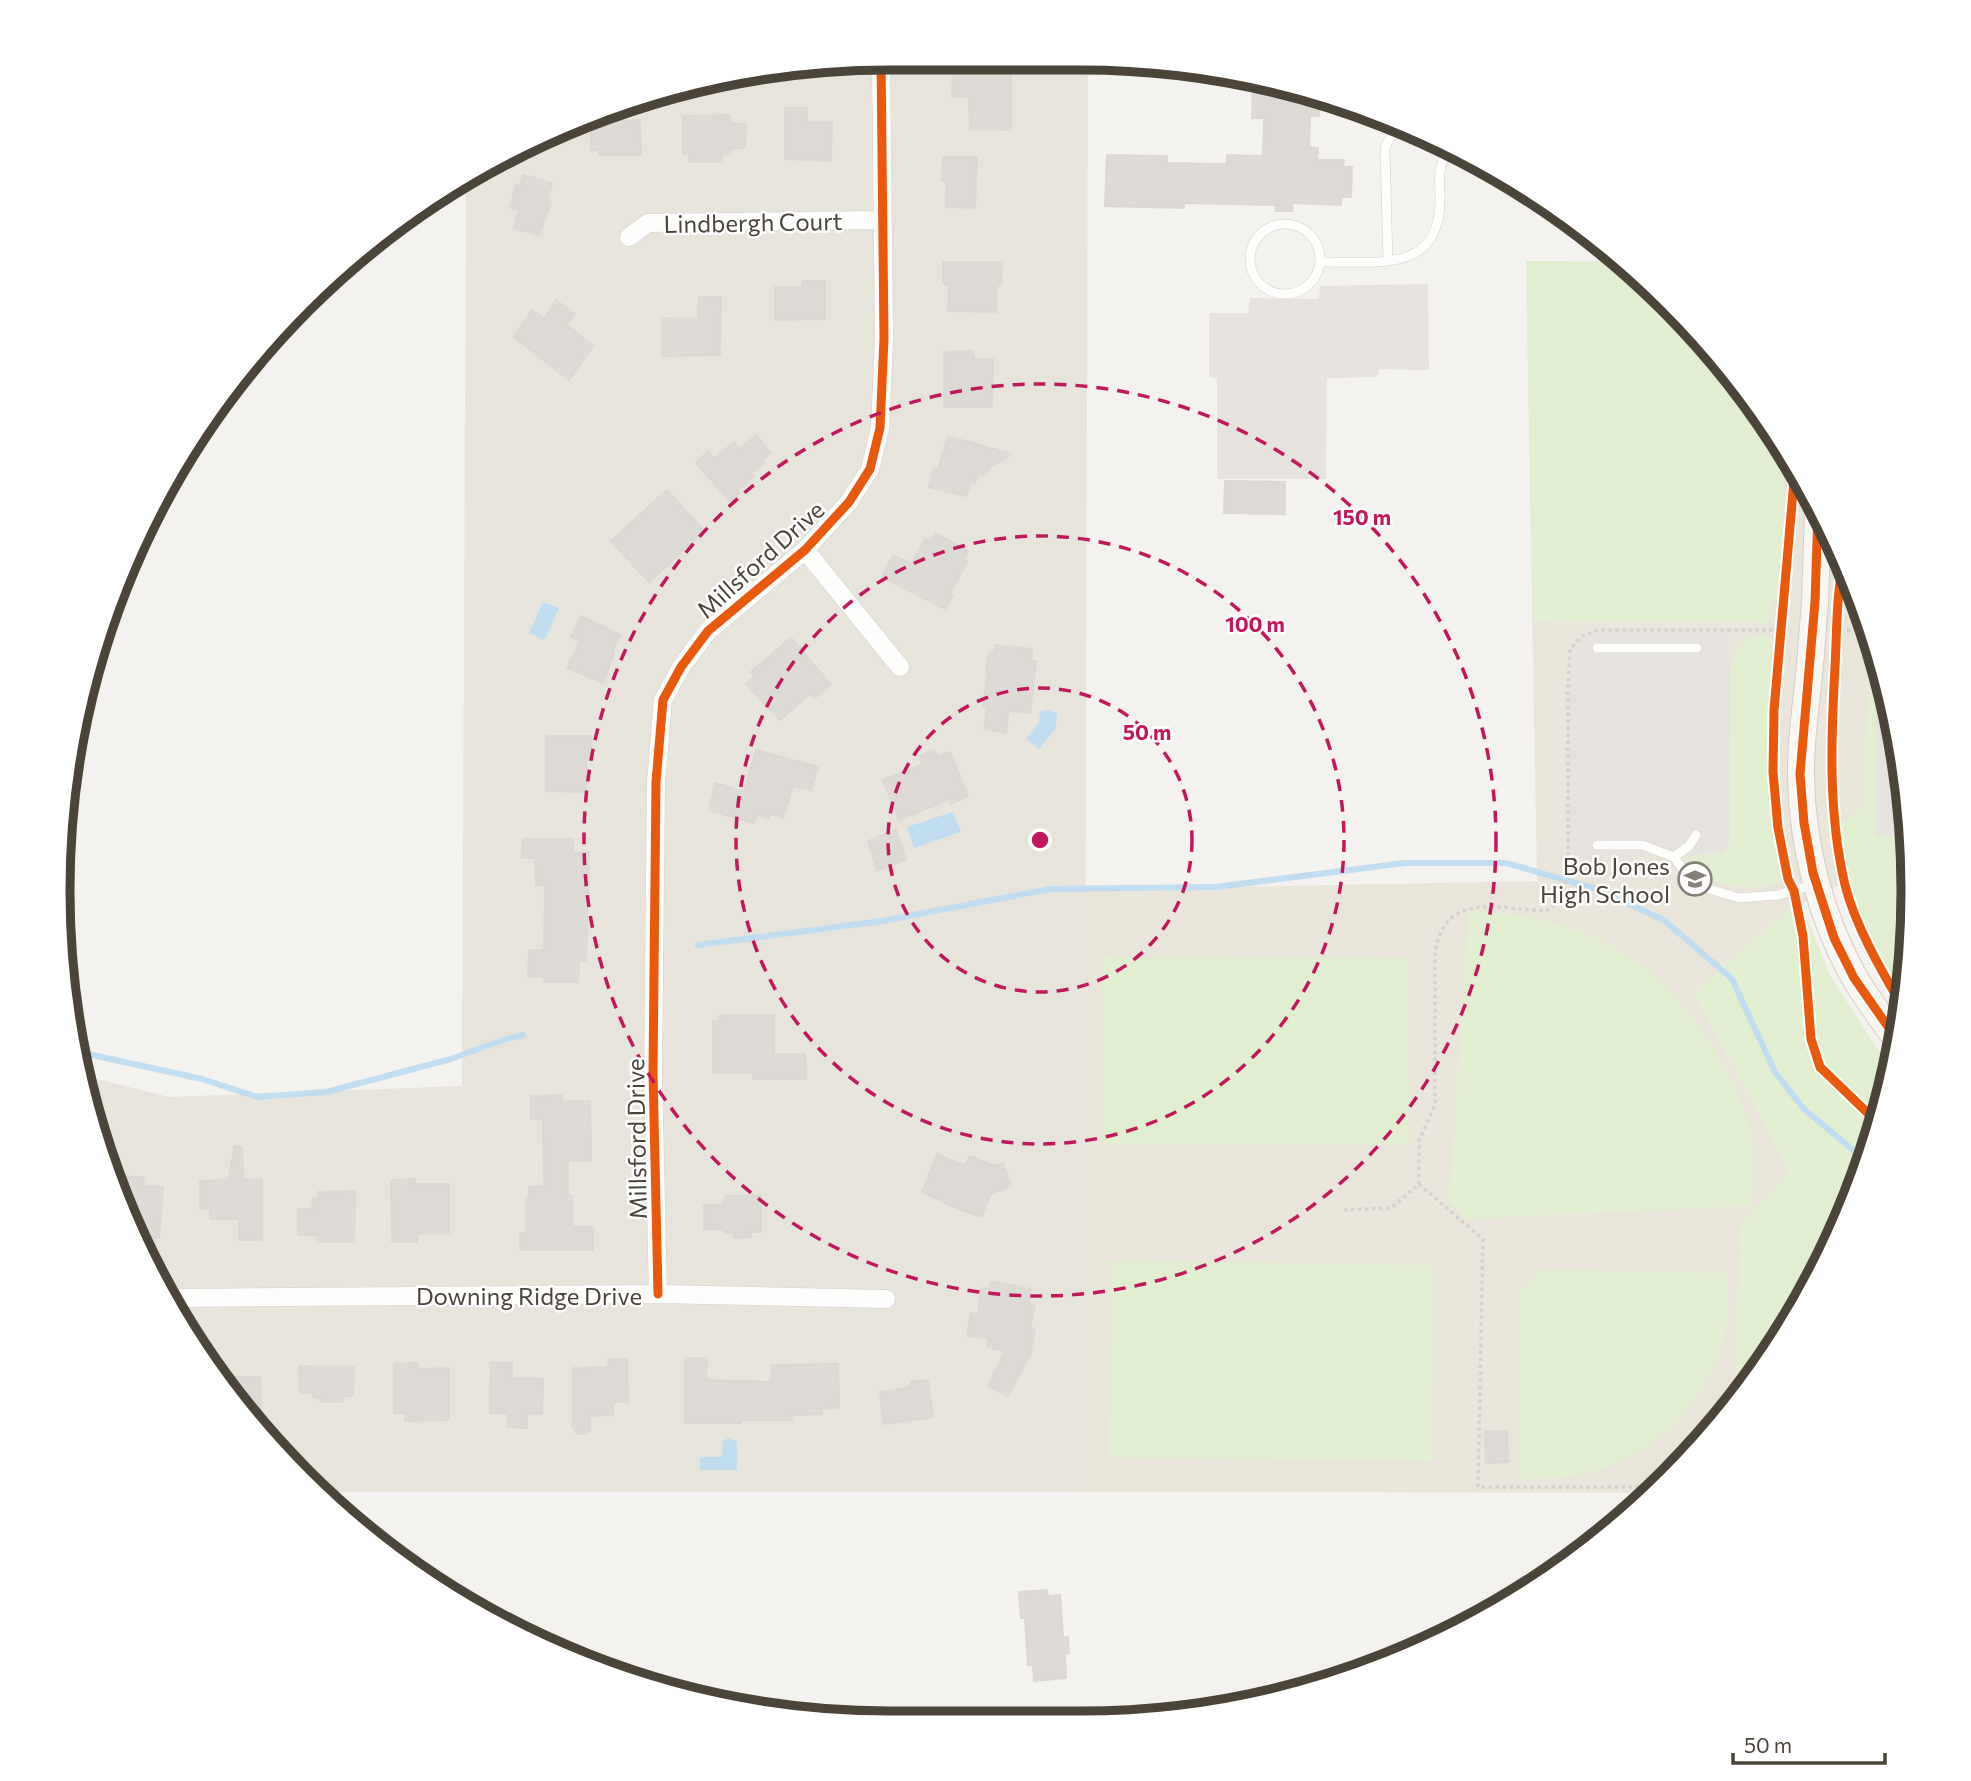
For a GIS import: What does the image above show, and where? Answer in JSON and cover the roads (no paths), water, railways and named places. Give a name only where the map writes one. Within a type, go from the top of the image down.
[{"type":"street","name":"Millsford Drive","points":[[658,1294],[653,1072],[656,782],[663,700],[681,667],[708,631],[805,550],[849,502],[870,469],[880,428],[884,339],[881,70]]},
{"type":"street","name":"Lindbergh Court","points":[[629,237],[648,223],[882,220]]},
{"type":"street","points":[[1820,537],[1800,774],[1804,823],[1817,884],[1834,938],[1854,978],[1889,1028]]},
{"type":"street","points":[[805,550],[901,667]]},
{"type":"street","name":"Downing Ridge Drive","points":[[178,1298],[658,1294],[886,1299]]},
{"type":"lane","points":[[1388,261],[1385,149],[1387,141],[1396,133]]},
{"type":"lane","points":[[1320,262],[1404,260],[1416,254],[1433,236],[1439,224],[1439,173],[1444,156]]},
{"type":"lane","points":[[1289,224],[1300,227],[1315,241],[1320,251],[1320,262],[1317,274],[1310,284],[1300,291],[1277,293],[1257,280],[1251,257],[1253,246],[1260,235],[1278,225],[1289,224]]},
{"type":"lane","points":[[1597,648],[1697,648]]},
{"type":"lane","points":[[1674,857],[1689,846],[1696,835]]},
{"type":"lane","points":[[1597,845],[1642,845],[1674,857],[1684,871],[1709,889],[1739,898],[1778,895],[1817,884]]},
{"type":"water","points":[[543,602],[559,608],[546,638],[542,640],[529,633]]},
{"type":"water","points":[[1047,709],[1057,713],[1056,728],[1039,749],[1026,739],[1039,722],[1040,711]]},
{"type":"water","points":[[952,812],[961,832],[914,848],[907,827]]},
{"type":"water","points":[[727,1438],[737,1441],[737,1470],[700,1470],[700,1457],[722,1457],[723,1440]]},
{"type":"waterway","points":[[698,945],[882,921],[1050,889],[1216,887],[1405,863],[1506,863],[1600,890],[1665,921],[1732,979],[1775,1072],[1804,1109],[1857,1153]]},
{"type":"waterway","points":[[87,1054],[202,1079],[257,1097],[326,1092],[451,1059],[523,1035]]},
{"type":"place","name":"Bob Jones High School","points":[[1695,879]]}]
